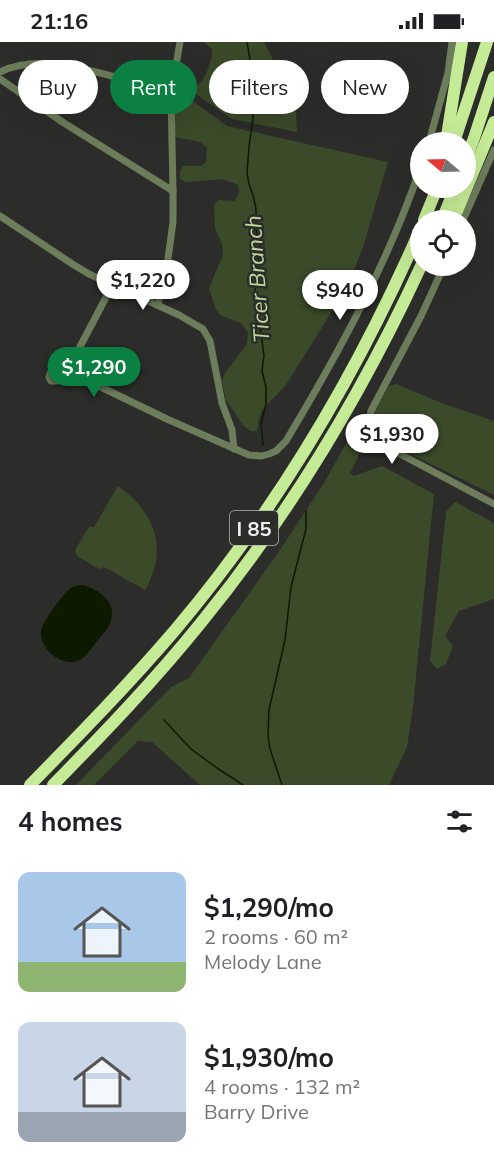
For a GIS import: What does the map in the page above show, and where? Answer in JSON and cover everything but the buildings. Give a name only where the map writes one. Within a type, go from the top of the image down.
[{"type":"highway","points":[[448,132],[462,42]]},
{"type":"highway","points":[[457,132],[487,42]]},
{"type":"highway","points":[[476,132],[494,77]]},
{"type":"highway","points":[[457,210],[494,122]]},
{"type":"highway","name":"I 85","points":[[30,785],[154,654],[226,566],[269,507],[318,431],[361,355],[410,253]]},
{"type":"highway","name":"I 85","points":[[53,785],[129,706],[202,622],[267,536],[306,478],[356,395],[416,276]]},
{"type":"street","points":[[176,60],[180,42]]},
{"type":"street","points":[[432,132],[448,73],[452,42]]},
{"type":"street","points":[[0,72],[17,65],[50,64],[110,75]]},
{"type":"street","points":[[0,79],[64,123],[173,191]]},
{"type":"street","points":[[158,304],[173,222],[172,114]]},
{"type":"street","points":[[468,210],[494,150]]},
{"type":"street","points":[[113,284],[69,372],[234,449],[249,455],[262,456],[276,451],[286,441],[340,348],[390,244],[410,195]]},
{"type":"street","points":[[0,216],[74,266],[158,304],[203,329],[208,336],[234,449]]},
{"type":"street","points":[[439,276],[371,411],[370,424],[377,440],[385,446],[494,504]]},
{"type":"shaded area","points":[[202,42],[264,42],[273,60],[211,60],[212,49]]},
{"type":"shaded area","points":[[209,66],[209,103],[197,95],[197,85]]},
{"type":"shaded area","points":[[197,104],[227,126],[388,162],[363,247],[347,287],[286,385],[263,409],[257,431],[250,431],[243,425],[226,400],[222,381],[225,373],[247,344],[248,333],[241,323],[222,316],[216,310],[209,288],[223,255],[222,244],[215,228],[214,205],[218,200],[235,201],[239,193],[238,185],[222,179],[186,182],[180,179],[183,166],[201,166],[206,162],[207,148],[200,142],[175,137],[174,114],[197,114]]},
{"type":"shaded area","points":[[225,114],[296,114],[297,132],[232,119]]},
{"type":"shaded area","points":[[396,384],[494,421],[494,495],[396,447],[381,433],[375,421],[375,411],[389,386]]},
{"type":"shaded area","points":[[363,422],[367,439],[350,473],[354,476],[382,466],[434,494],[407,747],[389,785],[200,785],[152,742],[138,741],[94,785],[76,785],[171,687],[189,678],[280,550],[324,483],[357,424]]},
{"type":"shaded area","points":[[118,486],[141,507],[154,532],[157,546],[156,560],[145,590],[104,567],[99,569],[77,556],[75,550],[89,527],[94,527]]},
{"type":"shaded area","points":[[455,502],[494,523],[494,599],[459,611],[445,636],[453,646],[446,664],[437,669],[430,661],[446,512]]},
{"type":"shaded area","points":[[83,585],[100,593],[109,602],[111,621],[106,631],[83,658],[68,662],[54,656],[47,649],[42,640],[41,631],[65,594],[74,586]]},
{"type":"waterway","name":"Ticer Branch","points":[[247,42],[251,66],[253,119],[247,173],[256,209],[256,230],[260,244],[255,292],[264,355],[262,371],[266,387],[266,404],[261,424],[263,445]]},
{"type":"waterway","name":"Ticer Branch","points":[[282,785],[270,749],[269,710],[285,640],[291,587],[306,529],[306,511]]},
{"type":"waterway","points":[[164,720],[191,749],[243,785]]}]
